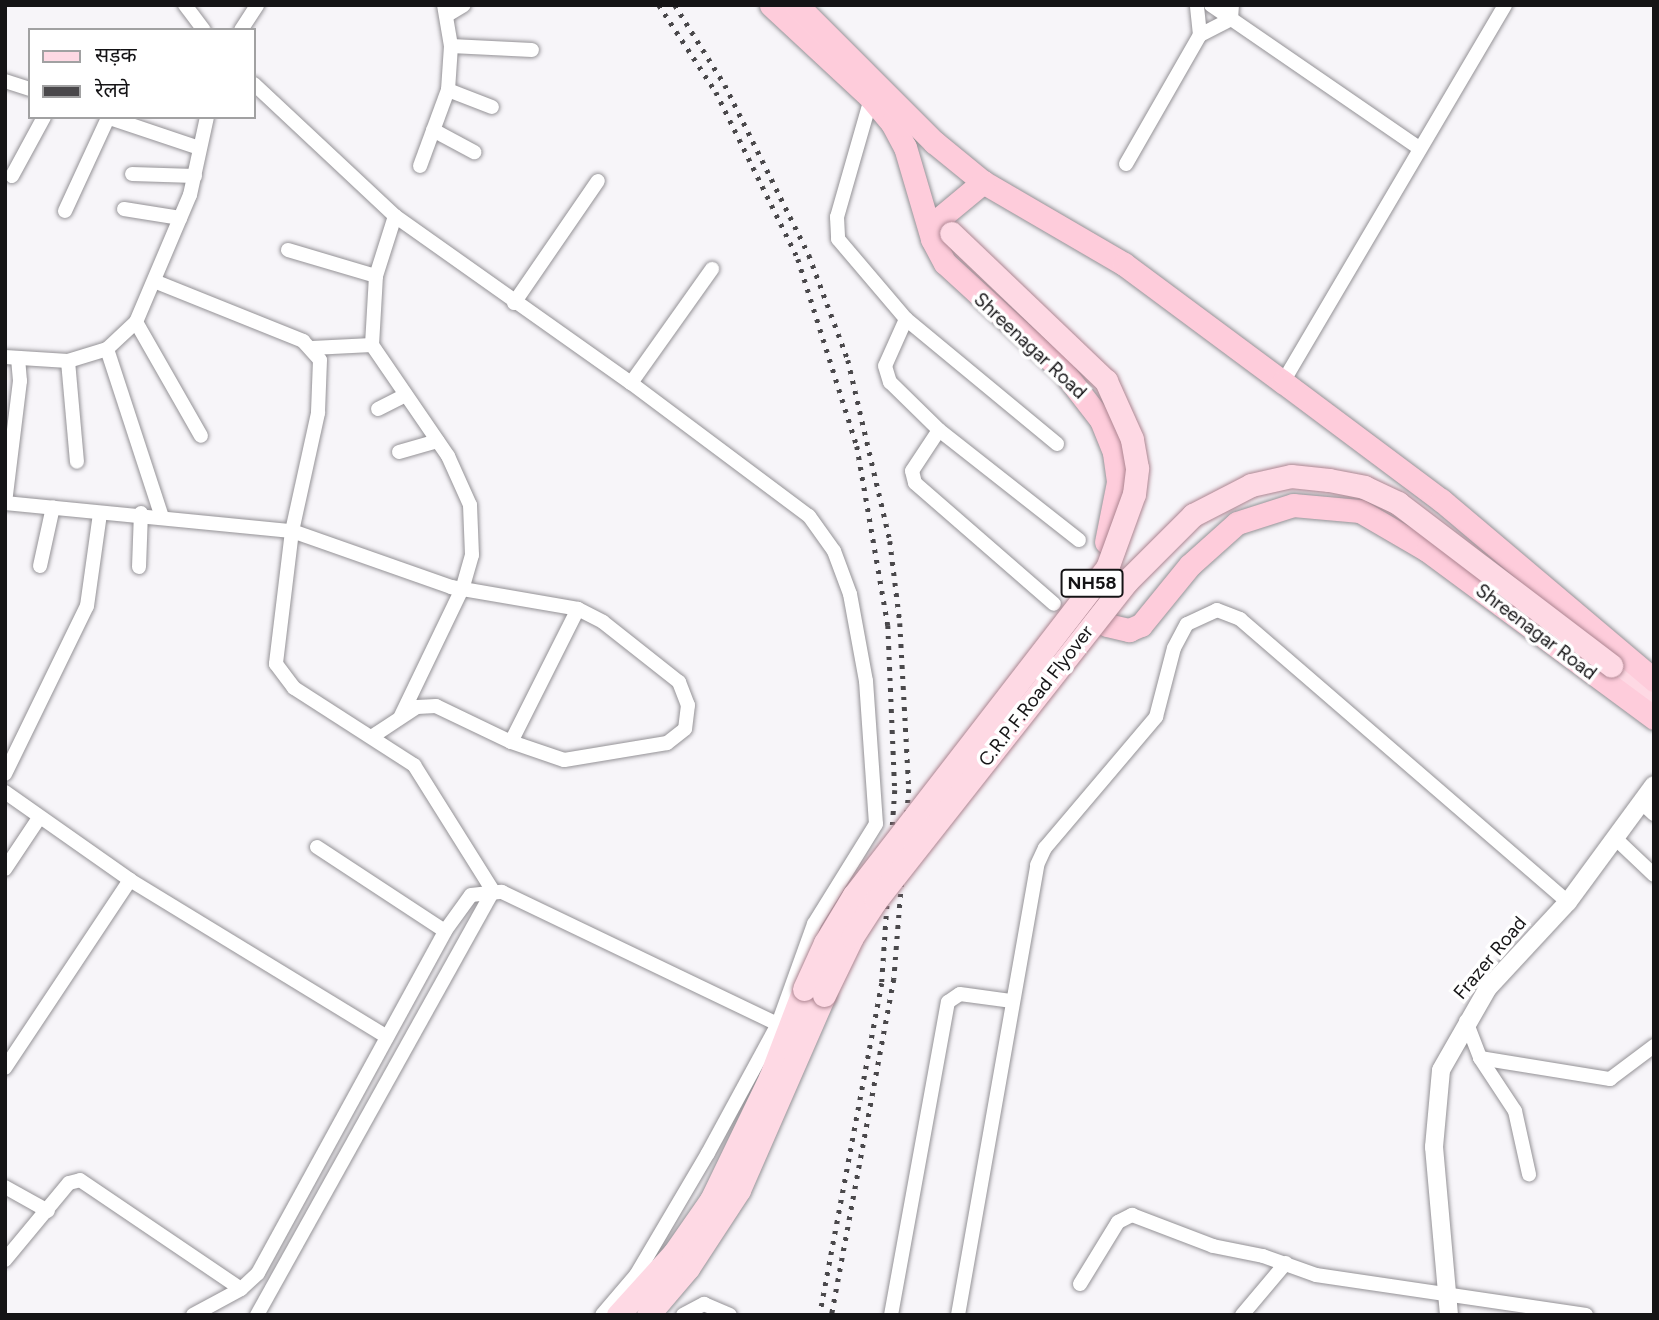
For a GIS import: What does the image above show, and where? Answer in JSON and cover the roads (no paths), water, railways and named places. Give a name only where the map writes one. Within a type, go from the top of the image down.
[{"type":"highway","name":"Shreenagar Road","points":[[771,5],[983,181],[1124,264],[1441,500],[1654,680]]},
{"type":"highway","name":"Shreenagar Road","points":[[797,5],[873,90],[901,137],[937,252],[945,263],[1063,371],[1101,420],[1118,482],[1115,513],[1090,603],[1107,625],[1129,630],[1141,625],[1190,565],[1237,523],[1281,507],[1338,507],[1385,522],[1427,550],[1654,718]]},
{"type":"highway","points":[[946,225],[983,181]]},
{"type":"main road","name":"C.R.P.F.Road Flyover","points":[[618,1315],[674,1253],[710,1200],[770,1078],[836,923],[1107,568],[1130,513],[1137,468],[1134,449],[1106,381],[919,196]]},
{"type":"main road","name":"C.R.P.F.Road Flyover","points":[[648,1315],[688,1268],[739,1190],[852,937],[876,900],[1126,582],[1193,515],[1251,485],[1291,476],[1364,487],[1430,523],[1611,665],[1654,695]]},
{"type":"street","points":[[185,5],[202,28]]},
{"type":"street","points":[[242,28],[257,5]]},
{"type":"street","points":[[420,166],[448,90],[452,46],[447,10],[464,5]]},
{"type":"street","points":[[1197,5],[1200,36]]},
{"type":"street","points":[[1210,5],[1232,12],[1419,148]]},
{"type":"street","points":[[1283,382],[1505,5]]},
{"type":"street","points":[[1126,164],[1200,36],[1232,12]]},
{"type":"street","points":[[452,46],[532,50]]},
{"type":"street","points":[[5,81],[28,88]]},
{"type":"street","points":[[256,86],[395,216],[514,303],[631,383],[809,516],[834,551],[850,594],[866,681],[876,824],[814,925],[778,1024],[636,1275],[602,1315]]},
{"type":"street","points":[[448,90],[492,107]]},
{"type":"street","points":[[873,90],[836,230],[838,239],[906,319],[1057,444]]},
{"type":"street","points":[[12,176],[43,119]]},
{"type":"street","points":[[65,211],[108,119]]},
{"type":"street","points":[[111,119],[199,148]]},
{"type":"street","points":[[206,119],[195,176],[136,323],[107,349],[68,361],[12,358],[20,381],[5,503],[100,514],[161,514],[292,531],[462,589],[578,609],[603,622],[679,682],[688,705],[685,729],[667,743],[564,760],[511,742],[436,706],[417,706],[373,736]]},
{"type":"street","points":[[433,130],[474,152]]},
{"type":"street","points":[[132,174],[195,176]]},
{"type":"street","points":[[514,303],[598,181]]},
{"type":"street","points":[[124,209],[180,218]]},
{"type":"street","points":[[395,216],[376,276],[372,345],[437,441],[470,505],[472,555],[462,589],[400,718]]},
{"type":"street","points":[[288,250],[376,276]]},
{"type":"street","points":[[631,383],[712,269]]},
{"type":"street","points":[[154,281],[312,348],[372,345]]},
{"type":"street","points":[[906,319],[885,375],[939,430],[1079,540]]},
{"type":"street","points":[[136,323],[201,436]]},
{"type":"street","points":[[312,348],[320,360],[318,413],[292,531],[276,664],[294,688],[373,736],[414,765],[493,891],[778,1024]]},
{"type":"street","points":[[107,349],[161,514]]},
{"type":"street","points":[[68,361],[77,462]]},
{"type":"street","points":[[378,409],[406,395]]},
{"type":"street","points":[[939,430],[912,471],[915,483],[1054,604]]},
{"type":"street","points":[[399,452],[437,441]]},
{"type":"street","points":[[40,566],[53,507]]},
{"type":"street","points":[[139,567],[141,513]]},
{"type":"street","points":[[5,774],[87,606],[100,514]]},
{"type":"street","points":[[511,742],[578,609]]},
{"type":"street","points":[[958,1315],[1037,865],[1045,848],[1156,717],[1178,636],[1187,624],[1217,610],[1240,619],[1568,902]]},
{"type":"street","name":"Frazer Road","points":[[1448,1306],[1434,1116],[1441,1070],[1466,1021],[1519,952],[1568,902],[1613,842],[1648,808],[1654,785]]},
{"type":"street","points":[[5,792],[130,880],[387,1037]]},
{"type":"street","points":[[5,869],[39,818]]},
{"type":"street","points":[[1613,842],[1654,874]]},
{"type":"street","points":[[317,847],[445,931]]},
{"type":"street","points":[[5,1068],[10,1048],[130,880]]},
{"type":"street","points":[[193,1315],[241,1289],[258,1273],[464,900],[493,891]]},
{"type":"street","points":[[257,1315],[493,891]]},
{"type":"street","points":[[891,1315],[948,1002],[960,994],[1011,1001]]},
{"type":"street","points":[[1466,1021],[1480,1058],[1515,1111],[1529,1174]]},
{"type":"street","points":[[1480,1058],[1611,1079],[1654,1046]]},
{"type":"street","points":[[5,1260],[69,1183],[80,1180],[241,1289]]},
{"type":"street","points":[[5,1187],[48,1211]]},
{"type":"street","points":[[1080,1284],[1125,1215],[1213,1246],[1286,1264],[1316,1275],[1448,1306],[1587,1315]]},
{"type":"street","points":[[1242,1315],[1286,1264]]},
{"type":"street","points":[[683,1315],[704,1304],[730,1315]]},
{"type":"railway","points":[[659,5],[716,92],[798,259],[857,446],[888,625],[895,790],[882,983],[820,1315]]},
{"type":"railway","points":[[675,5],[725,85],[809,255],[848,360],[890,541],[900,623],[909,789],[894,979],[832,1315]]}]
